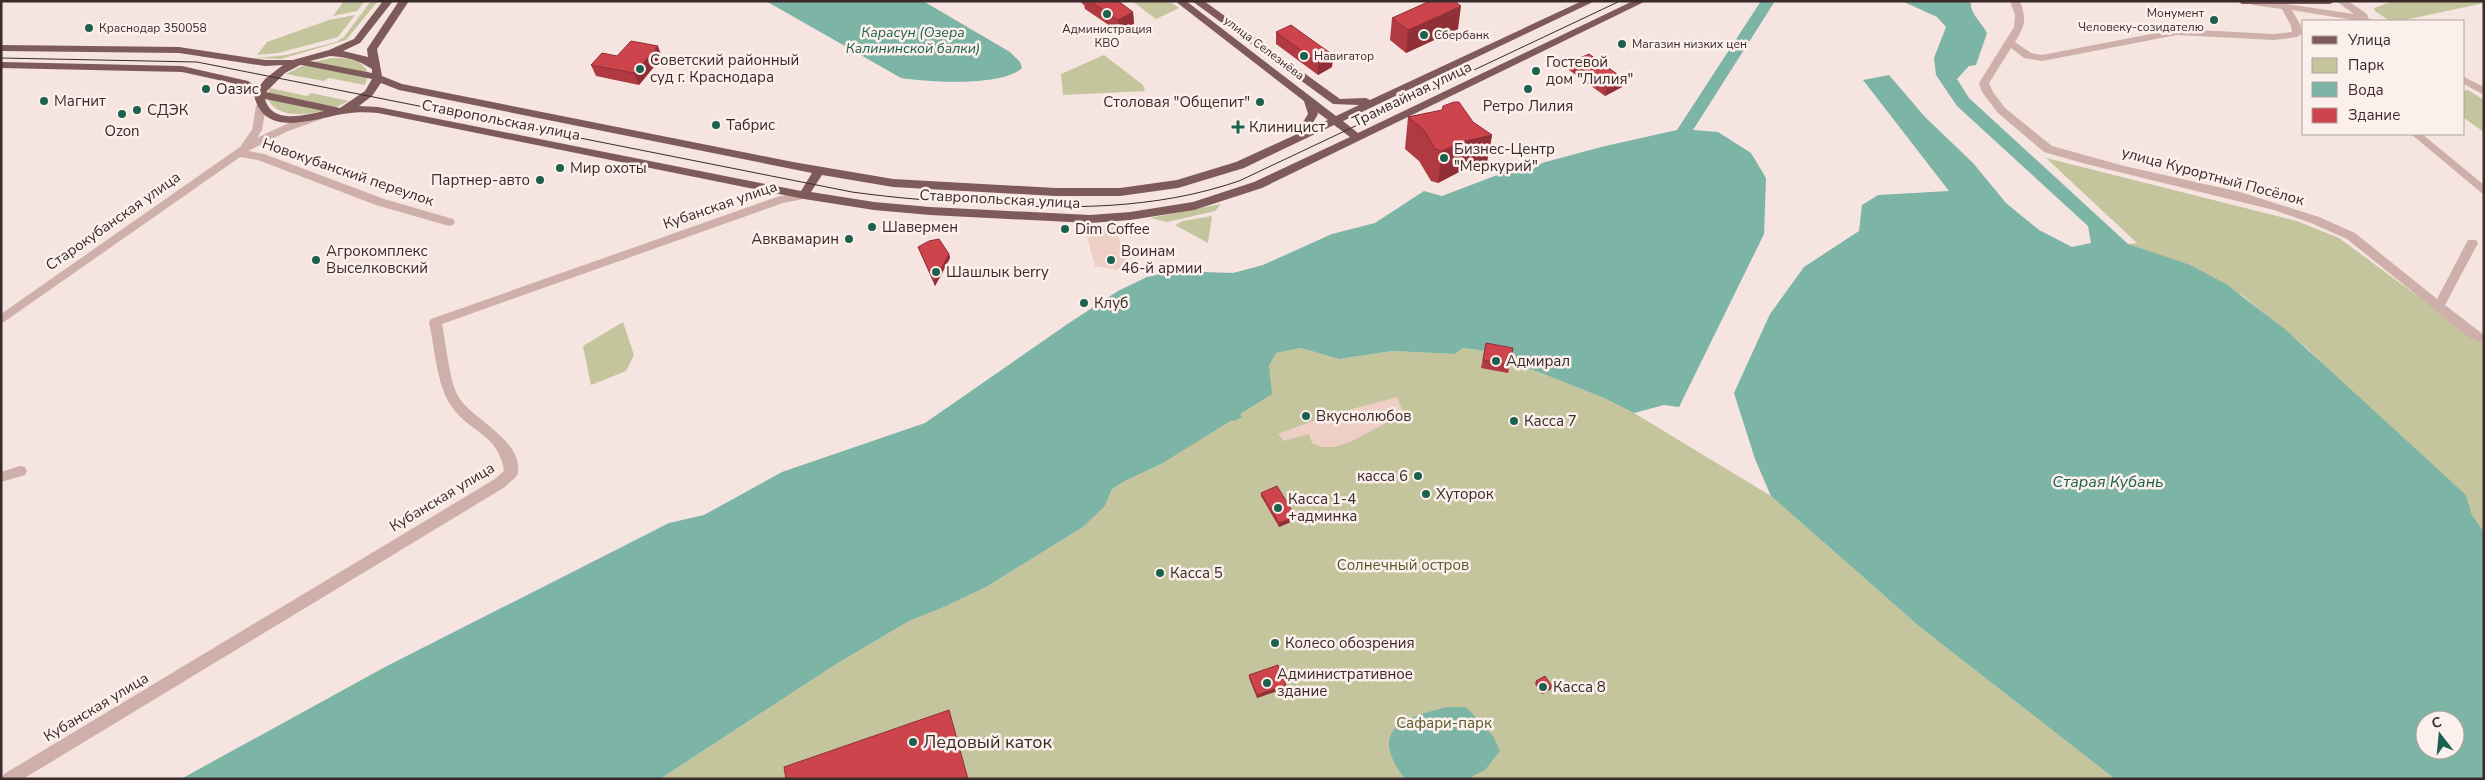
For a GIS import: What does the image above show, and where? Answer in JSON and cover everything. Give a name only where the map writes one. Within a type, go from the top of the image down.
[{"type":"main road","points":[[300,61],[338,50],[357,41],[388,1]]},
{"type":"main road","points":[[1,65],[166,68],[198,71],[244,83],[259,94],[339,111],[368,94],[374,86],[377,72],[371,53],[373,45],[404,1]]},
{"type":"main road","name":"улица Селезнёва","points":[[1180,1],[1357,137]]},
{"type":"main road","name":"улица Селезнёва","points":[[1197,1],[1336,102],[1358,102],[1386,96]]},
{"type":"main road","name":"Трамвайная улица","points":[[1178,184],[1240,165],[1590,1]]},
{"type":"main road","name":"Трамвайная улица","points":[[1194,206],[1258,185],[1641,1]]},
{"type":"main road","points":[[2247,2],[2330,1]]},
{"type":"main road","name":"Ставропольская улица","points":[[1,48],[179,50],[265,63],[300,61],[328,54],[346,54],[364,58],[377,72],[409,88],[819,171],[893,182],[1056,192],[1120,192],[1178,184]]},
{"type":"main road","points":[[300,61],[377,72]]},
{"type":"main road","name":"Ставропольская улица","points":[[259,94],[274,74],[300,61]]},
{"type":"main road","points":[[259,94],[261,106]]},
{"type":"main road","name":"улица Селезнёва","points":[[1298,138],[1314,114],[1308,98]]},
{"type":"main road","name":"Ставропольская улица","points":[[261,106],[272,115],[286,119],[318,117],[339,111],[378,110],[804,195],[874,206],[1090,219],[1160,213],[1194,206]]},
{"type":"main road","points":[[804,195],[819,171]]},
{"type":"street","points":[[2016,1],[2020,15],[2019,27],[2009,42],[2028,56],[2042,58],[2178,32],[2274,37],[2297,34],[2296,26],[2286,8]]},
{"type":"street","points":[[2341,1],[2372,20]]},
{"type":"street","points":[[2362,1],[2360,4],[2373,20]]},
{"type":"street","points":[[2247,2],[2330,12],[2365,20]]},
{"type":"street","name":"улица Курортный Посёлок","points":[[2009,42],[1984,83],[1986,92],[2020,127],[2048,148],[2263,202],[2326,223],[2351,236],[2474,335],[2484,340]]},
{"type":"street","points":[[2465,81],[2484,92]]},
{"type":"street","name":"Старокубанская улица","points":[[241,151],[257,130],[261,106]]},
{"type":"street","name":"Старокубанская улица","points":[[1,320],[241,151],[284,130],[318,117]]},
{"type":"street","points":[[2417,135],[2484,191]]},
{"type":"street","name":"Новокубанский переулок","points":[[241,151],[380,202],[449,222]]},
{"type":"street","name":"Кубанская улица","points":[[9,779],[371,559],[500,483],[511,473],[508,455],[496,438],[458,406],[450,392],[435,322],[782,200],[804,195]]},
{"type":"street","points":[[2438,306],[2472,243]]},
{"type":"street","points":[[1,478],[20,471]]},
{"type":"green space","points":[[344,1],[365,1],[357,11],[333,16]]},
{"type":"green space","points":[[371,1],[378,1],[346,40],[281,59],[256,58],[286,55],[336,42],[344,37]]},
{"type":"green space","points":[[1132,1],[1169,1],[1179,8],[1156,19]]},
{"type":"green space","points":[[2393,1],[2484,1],[2484,3],[2405,20],[2388,20],[2375,11],[2374,8]]},
{"type":"green space","points":[[355,15],[338,37],[278,53],[257,55],[267,42],[329,20]]},
{"type":"green space","points":[[1104,55],[1143,85],[1145,91],[1063,95],[1061,74]]},
{"type":"green space","points":[[331,58],[347,59],[362,64],[368,73],[313,62]]},
{"type":"green space","points":[[306,64],[368,76],[365,85],[329,78],[324,81],[286,74]]},
{"type":"green space","points":[[270,88],[307,96],[311,93],[349,101],[334,108],[268,94]]},
{"type":"green space","points":[[2468,90],[2484,100],[2484,132],[2465,119],[2465,91]]},
{"type":"green space","points":[[267,97],[329,110],[303,114],[286,113],[272,105]]},
{"type":"green space","points":[[2046,158],[2297,221],[2339,238],[2484,345],[2484,532],[2472,515],[2466,495],[2334,376],[2308,349],[2242,295],[2128,244],[2137,243]]},
{"type":"green space","points":[[1221,204],[1215,211],[1167,222],[1150,218]]},
{"type":"green space","points":[[1212,216],[1208,243],[1175,225],[1183,221]]},
{"type":"green space","points":[[623,322],[634,355],[626,371],[591,385],[583,346]]},
{"type":"green space","name":"Солнечный остров","points":[[1301,348],[1339,359],[1392,351],[1455,354],[1463,348],[1515,355],[1518,364],[1604,398],[1634,413],[1771,496],[1920,627],[2115,779],[660,779],[833,666],[909,621],[986,587],[1083,527],[1105,506],[1112,489],[1161,464],[1269,366],[1276,353]]},
{"type":"shaded area","points":[[1084,226],[1115,226],[1126,260],[1118,270],[1095,266]]},
{"type":"shaded area","points":[[1397,397],[1403,412],[1395,413],[1389,418],[1388,422],[1350,442],[1334,447],[1322,447],[1312,443],[1309,434],[1284,441],[1278,434],[1326,416]]},
{"type":"water","name":"Карасун (Озера Калининской балки)","points":[[766,1],[923,1],[1010,52],[1020,62],[1022,68],[1012,74],[982,81],[946,82],[901,78]]},
{"type":"water","points":[[1761,1],[1775,1],[1693,130],[1718,132],[1751,153],[1766,178],[1764,234],[1679,407],[1664,405],[1634,413],[1604,398],[1518,364],[1515,355],[1463,348],[1455,354],[1392,351],[1339,359],[1301,348],[1276,353],[1269,366],[1272,394],[1240,414],[1242,417],[1234,421],[1232,420],[1161,464],[1112,489],[1105,506],[1083,527],[986,587],[909,621],[833,666],[660,779],[181,779],[385,667],[669,523],[704,515],[782,472],[925,423],[1069,323],[1118,291],[1147,277],[1174,271],[1233,273],[1263,265],[1332,234],[1375,223],[1424,191],[1442,196],[1508,171],[1529,172],[1542,163],[1601,147],[1677,130]]},
{"type":"water","name":"Старая Кубань","points":[[1902,1],[1971,1],[1974,14],[1987,33],[1976,65],[1969,66],[1957,79],[1969,98],[2128,244],[2190,265],[2226,284],[2286,330],[2466,495],[2472,515],[2484,532],[2484,779],[2115,779],[1920,627],[1771,496],[1755,459],[1734,393],[1770,314],[1804,267],[1859,231],[1862,205],[1878,195],[1949,191],[1863,80],[1889,75],[1925,117],[1973,163],[2006,203],[2039,230],[2072,247],[2091,243],[2088,226],[1957,106],[1936,75],[1934,58],[1946,27],[1937,17]]},
{"type":"water","points":[[1447,707],[1466,707],[1493,736],[1500,751],[1485,770],[1467,779],[1405,779],[1394,762],[1389,748],[1390,737],[1395,728],[1404,721]]},
{"type":"building","points":[[1090,1],[1118,1],[1133,12],[1118,20]]},
{"type":"building","points":[[1430,1],[1454,1],[1461,6],[1408,30],[1392,18]]},
{"type":"building","points":[[1291,25],[1333,55],[1318,63],[1276,32]]},
{"type":"building","points":[[631,41],[658,46],[634,73],[591,65],[602,53],[617,56]]},
{"type":"building","points":[[1589,54],[1624,79],[1607,88],[1571,62]]},
{"type":"building","points":[[1459,102],[1473,122],[1492,135],[1465,141],[1442,151],[1435,149],[1424,130],[1408,117],[1442,110],[1443,106]]},
{"type":"building","name":"Шашлык berry","points":[[939,239],[949,254],[934,282],[918,247],[929,241]]},
{"type":"building","points":[[1486,343],[1513,348],[1510,365],[1483,360]]},
{"type":"building","name":"Касса 1-4 +админка","points":[[1277,486],[1296,517],[1279,523],[1261,493]]},
{"type":"building","name":"Административное здание","points":[[1278,665],[1286,685],[1257,695],[1249,675]]},
{"type":"building","points":[[1545,676],[1552,686],[1543,690],[1536,681]]},
{"type":"building","name":"Ледовый каток","points":[[949,710],[968,779],[786,779],[784,767]]},
{"type":"tram line","points":[[1,58],[197,62],[852,192],[980,204],[1079,207],[1175,198],[1239,181],[1620,1]]},
{"type":"place","name":"Администрация КВО","points":[[1107,14]]},
{"type":"place","name":"Монумент Человеку-созидателю","points":[[2214,20]]},
{"type":"place","name":"Краснодар 350058","points":[[89,28]]},
{"type":"place","name":"Сбербанк","points":[[1424,35]]},
{"type":"place","name":"Магазин низких цен","points":[[1622,44]]},
{"type":"place","name":"Навигатор","points":[[1304,56]]},
{"type":"place","name":"Советский районный суд г. Краснодара","points":[[640,69]]},
{"type":"place","name":"Гостевой дом \"Лилия\"","points":[[1536,71]]},
{"type":"place","name":"Оазис","points":[[206,89]]},
{"type":"place","name":"Ретро Лилия","points":[[1528,89]]},
{"type":"place","name":"Магнит","points":[[44,101]]},
{"type":"place","name":"Столовая \"Общепит\"","points":[[1260,102]]},
{"type":"place","name":"СДЭК","points":[[137,110]]},
{"type":"place","name":"Ozon","points":[[122,114]]},
{"type":"place","name":"Табрис","points":[[716,125]]},
{"type":"place","name":"Клиницист","points":[[1238,127]]},
{"type":"place","name":"Бизнес-Центр \"Меркурий\"","points":[[1444,158]]},
{"type":"place","name":"Мир охоты","points":[[560,168]]},
{"type":"place","name":"Партнер-авто","points":[[540,180]]},
{"type":"place","name":"Шавермен","points":[[872,227]]},
{"type":"place","name":"Dim Coffee","points":[[1065,229]]},
{"type":"place","name":"Авквамарин","points":[[849,239]]},
{"type":"place","name":"Агрокомплекс Выселковский","points":[[316,260]]},
{"type":"place","name":"Воинам 46-й армии","points":[[1111,260]]},
{"type":"place","name":"Шашлык berry","points":[[936,272]]},
{"type":"place","name":"Клуб","points":[[1084,303]]},
{"type":"place","name":"Адмирал","points":[[1496,361]]},
{"type":"place","name":"Вкуснолюбов","points":[[1306,416]]},
{"type":"place","name":"Касса 7","points":[[1514,421]]},
{"type":"place","name":"касса 6","points":[[1418,476]]},
{"type":"place","name":"Хуторок","points":[[1426,494]]},
{"type":"place","name":"Касса 1-4 +админка","points":[[1278,508]]},
{"type":"place","name":"Касса 5","points":[[1160,573]]},
{"type":"place","name":"Колесо обозрения","points":[[1275,643]]},
{"type":"place","name":"Административное здание","points":[[1267,683]]},
{"type":"place","name":"Касса 8","points":[[1543,687]]},
{"type":"place","name":"Ледовый каток","points":[[913,742]]},
{"type":"park label","name":"Сафари-парк","points":[[1444,723]]}]
